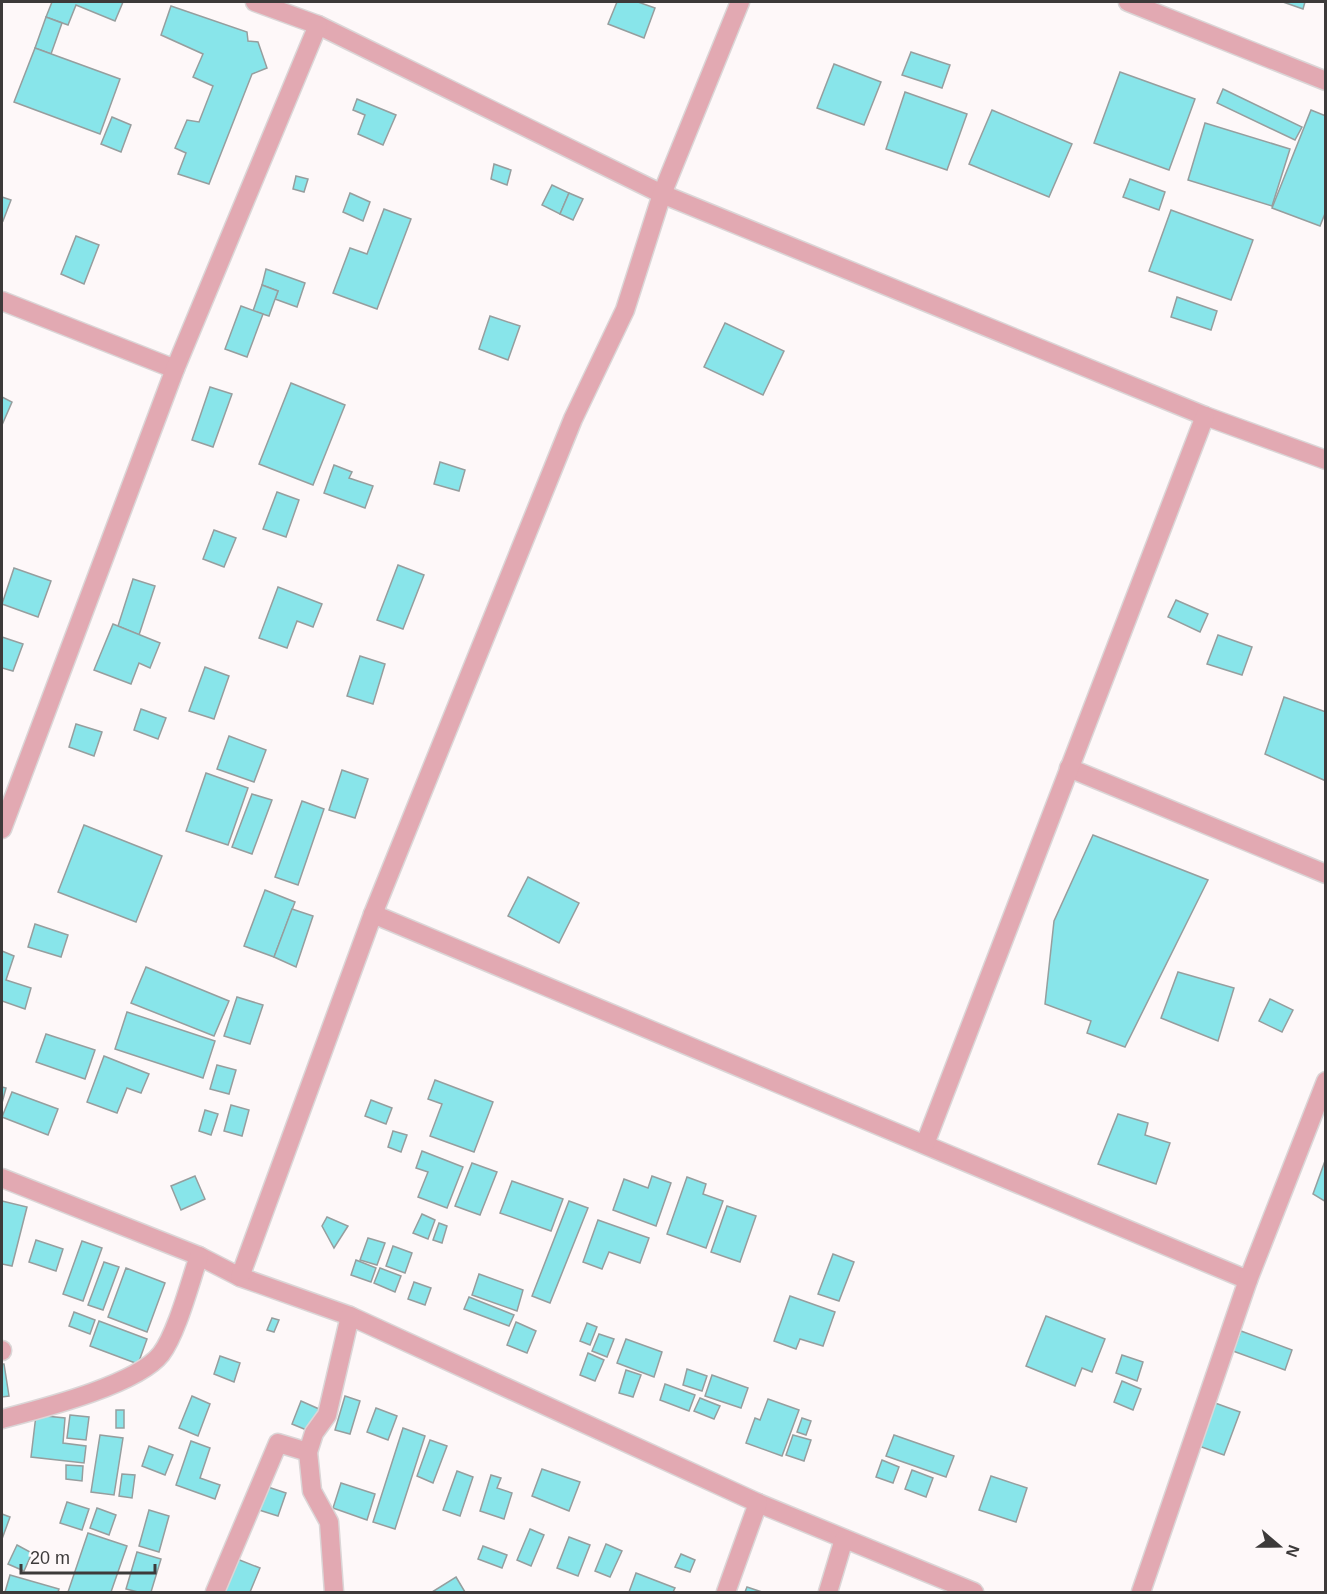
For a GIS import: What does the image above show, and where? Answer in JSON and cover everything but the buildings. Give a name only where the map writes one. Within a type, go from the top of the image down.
[{"type":"street","points":[[255,2],[318,25],[662,194],[1205,416],[1326,460]]},
{"type":"street","points":[[240,1277],[373,914],[573,419],[625,310],[662,194],[740,2]]},
{"type":"street","points":[[1128,2],[1326,81]]},
{"type":"street","points":[[2,829],[175,369],[318,25]]},
{"type":"street","points":[[2,301],[175,369]]},
{"type":"street","points":[[925,1144],[1205,416]]},
{"type":"street","points":[[1069,768],[1326,874]]},
{"type":"street","points":[[373,914],[1248,1280]]},
{"type":"street","points":[[1141,1593],[1248,1280],[1326,1081]]},
{"type":"street","points":[[2,1178],[199,1256],[240,1277],[350,1316],[758,1503],[974,1593]]},
{"type":"street","points":[[2,1419],[67,1402],[139,1372],[160,1356],[170,1341],[199,1256]]},
{"type":"street","points":[[334,1593],[331,1535],[328,1522],[312,1491],[309,1452],[314,1433],[327,1415],[350,1316]]},
{"type":"street","points":[[215,1593],[278,1443],[309,1452]]},
{"type":"street","points":[[726,1593],[758,1503]]},
{"type":"street","points":[[828,1593],[844,1539]]}]
